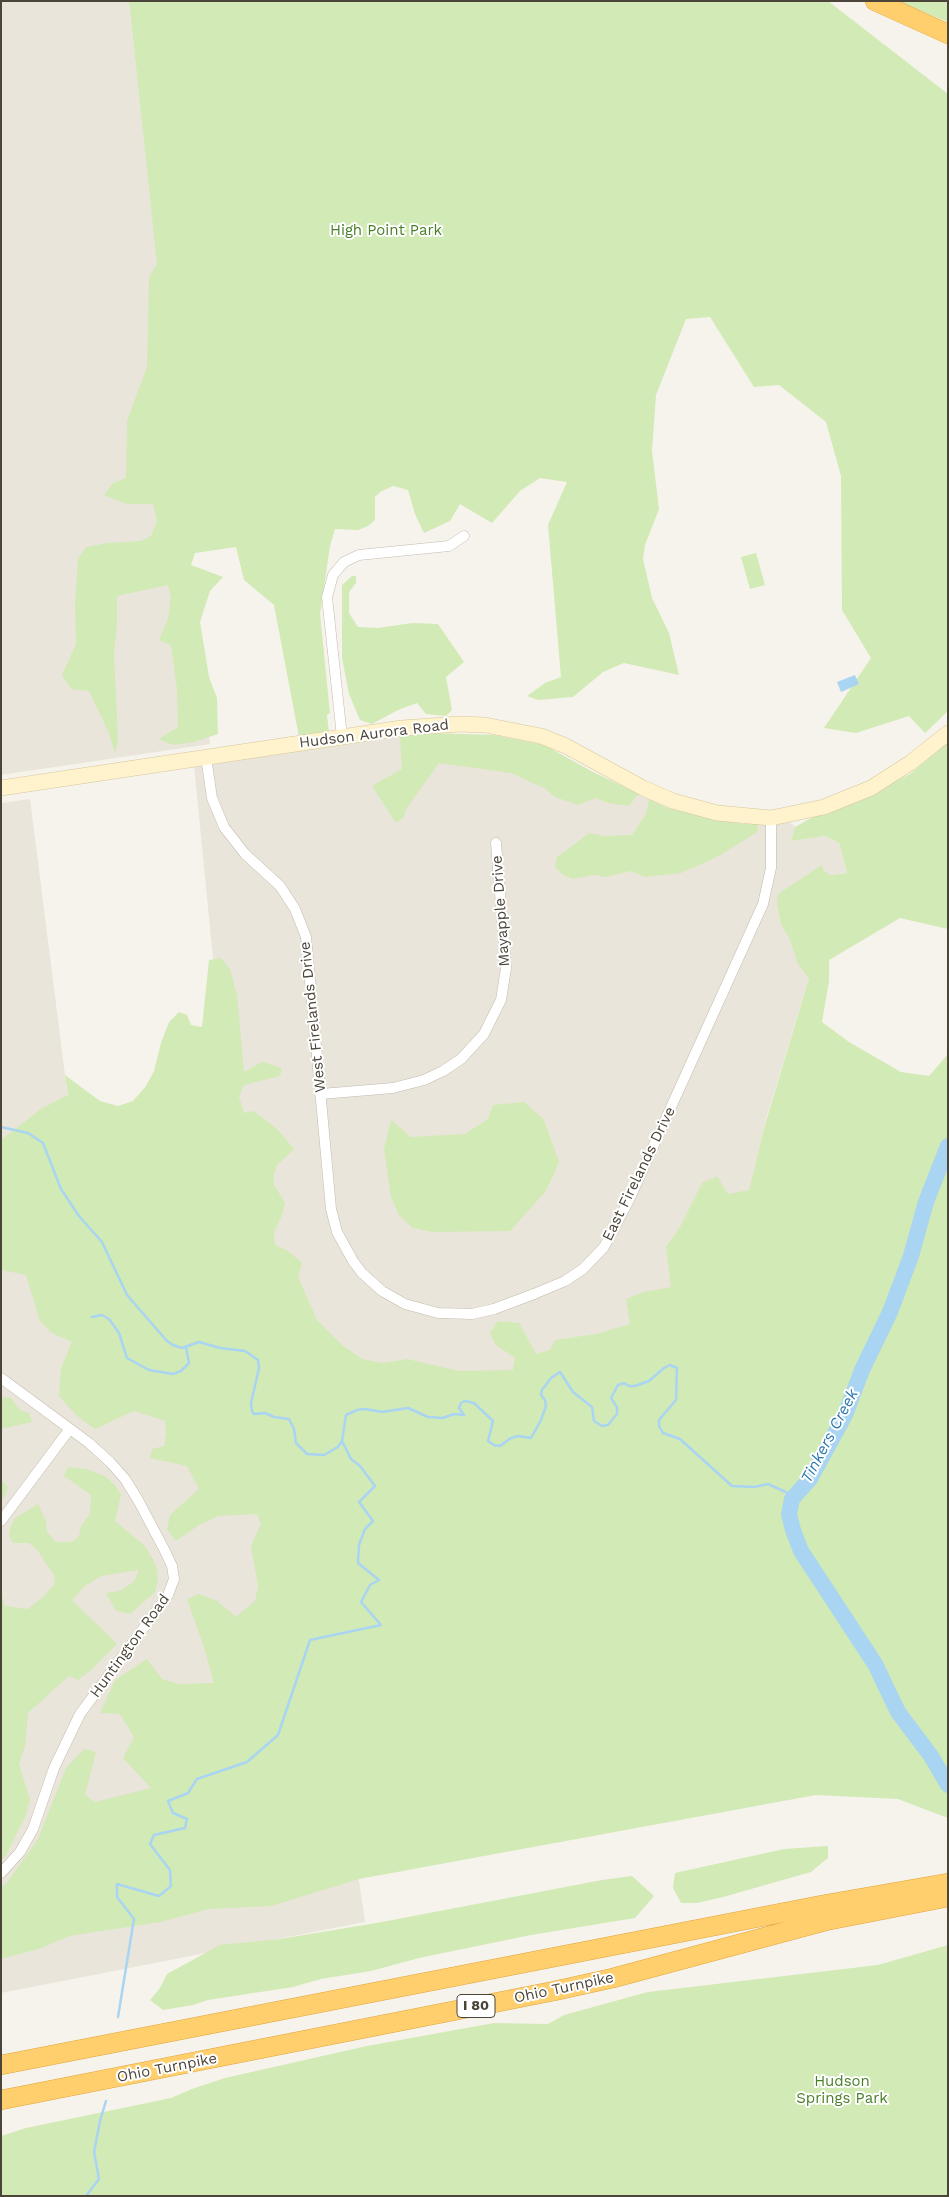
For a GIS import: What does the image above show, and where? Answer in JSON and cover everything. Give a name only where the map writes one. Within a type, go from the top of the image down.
[{"type":"highway","points":[[875,1],[948,34]]},
{"type":"highway","name":"Ohio Turnpike","points":[[1,2065],[822,1905],[948,1883]]},
{"type":"highway","name":"Ohio Turnpike","points":[[1,2100],[554,1991],[614,1978],[826,1921],[948,1897]]},
{"type":"street","points":[[342,737],[327,596],[333,575],[344,562],[359,555],[448,546],[464,536]]},
{"type":"street","name":"Hudson Aurora Road","points":[[1,788],[414,727],[459,724],[485,725],[541,736],[566,746],[644,788],[673,801],[717,813],[771,818],[824,807],[871,788],[910,763],[948,733]]},
{"type":"street","name":"West Firelands Drive","points":[[206,757],[212,798],[224,827],[245,854],[280,886],[295,909],[303,927],[309,954],[330,1190]]},
{"type":"street","name":"East Firelands Drive","points":[[330,1190],[331,1209],[337,1232],[350,1257],[362,1273],[382,1290],[406,1304],[424,1310],[454,1315],[472,1314],[494,1309],[565,1281],[583,1269],[604,1247],[614,1230],[763,904],[771,868],[771,818]]},
{"type":"street","name":"Mayapple Drive","points":[[321,1094],[393,1088],[424,1080],[443,1071],[461,1059],[484,1034],[501,1000],[506,968],[496,843]]},
{"type":"street","name":"Huntington Road","points":[[1,1378],[88,1443],[110,1462],[125,1479],[165,1551],[172,1566],[174,1578],[168,1595],[80,1714],[63,1747],[33,1829],[20,1852],[1,1873]]},
{"type":"street","points":[[1,1521],[69,1430]]},
{"type":"shaded area","points":[[1,1],[129,1],[210,744],[1,775]]},
{"type":"shaded area","points":[[427,733],[493,735],[544,745],[591,771],[669,808],[742,824],[790,822],[795,827],[791,841],[825,836],[839,843],[847,873],[830,875],[818,948],[766,1119],[710,1356],[291,1412],[365,1922],[1,1993],[1,803],[30,799],[73,1138],[229,1122],[194,765]]},
{"type":"green space","name":"High Point Park","points":[[129,1],[828,1],[948,94],[948,711],[925,733],[909,716],[856,733],[824,728],[871,658],[842,610],[841,476],[826,422],[779,385],[754,387],[710,317],[686,319],[656,395],[652,451],[659,509],[645,545],[643,559],[652,598],[669,633],[679,675],[624,663],[603,672],[573,697],[538,700],[527,696],[545,683],[561,677],[548,525],[567,482],[540,478],[520,491],[492,523],[460,504],[450,521],[424,533],[415,514],[408,490],[393,486],[380,492],[375,497],[375,520],[368,526],[358,530],[335,529],[330,546],[320,614],[330,713],[327,715],[329,733],[299,737],[274,605],[244,580],[236,547],[195,553],[191,565],[223,577],[210,591],[200,622],[209,677],[217,698],[218,734],[194,742],[173,745],[159,739],[178,727],[177,689],[171,645],[159,640],[168,619],[171,598],[168,585],[117,596],[114,654],[118,740],[115,753],[109,733],[89,691],[71,689],[62,675],[76,644],[75,605],[78,559],[86,547],[108,543],[141,541],[151,536],[157,521],[153,504],[127,504],[104,495],[113,483],[126,478],[127,421],[147,367],[149,277],[157,264]]},
{"type":"green space","points":[[897,1],[948,1],[948,22]]},
{"type":"green space","points":[[756,553],[765,585],[750,589],[741,557]]},
{"type":"green space","points":[[352,576],[356,576],[356,583],[349,592],[349,613],[358,627],[378,628],[412,623],[438,624],[464,662],[446,677],[452,710],[446,716],[426,714],[417,703],[398,710],[372,724],[360,720],[349,694],[342,658],[342,585]]},
{"type":"green space","points":[[427,733],[493,735],[544,745],[638,794],[629,806],[608,803],[595,798],[578,805],[555,797],[546,789],[511,773],[439,763],[406,809],[404,817],[396,823],[372,786],[402,769],[400,737]]},
{"type":"green space","points":[[948,742],[948,929],[900,918],[829,960],[829,981],[822,1022],[849,1042],[901,1072],[929,1076],[948,1054],[948,1818],[898,1799],[816,1795],[359,1879],[271,1906],[209,1909],[160,1922],[69,1936],[42,1948],[1,1959],[1,1886],[6,1884],[38,1839],[66,1768],[84,1749],[96,1752],[85,1795],[95,1802],[151,1788],[123,1758],[134,1737],[120,1714],[100,1713],[115,1680],[147,1659],[162,1679],[178,1684],[214,1683],[187,1599],[199,1594],[217,1601],[236,1617],[255,1601],[258,1586],[251,1546],[261,1524],[257,1514],[218,1516],[199,1525],[176,1541],[167,1529],[170,1515],[199,1489],[187,1466],[150,1458],[152,1449],[164,1446],[165,1421],[134,1411],[95,1429],[77,1416],[59,1396],[61,1368],[72,1342],[52,1333],[40,1321],[26,1275],[1,1270],[1,1140],[41,1109],[68,1095],[65,1075],[100,1101],[118,1106],[133,1101],[146,1086],[154,1071],[161,1043],[169,1022],[179,1012],[187,1015],[191,1025],[202,1027],[209,960],[221,958],[230,969],[237,995],[244,1072],[262,1062],[282,1068],[280,1076],[244,1085],[239,1097],[244,1113],[254,1111],[278,1130],[294,1149],[277,1165],[274,1175],[274,1185],[285,1203],[274,1232],[275,1245],[288,1251],[302,1263],[298,1277],[317,1320],[342,1345],[362,1359],[383,1363],[407,1359],[459,1371],[513,1370],[515,1358],[496,1345],[490,1333],[498,1321],[519,1323],[536,1354],[550,1350],[555,1340],[596,1334],[630,1324],[626,1299],[644,1292],[671,1287],[666,1247],[680,1227],[702,1183],[717,1176],[728,1194],[749,1190],[764,1128],[809,978],[798,964],[790,940],[781,924],[777,905],[778,894],[822,865],[824,871],[830,875],[847,873],[839,843],[825,836],[791,841],[795,827],[824,811],[910,774]]},
{"type":"green space","points":[[649,799],[669,809],[742,824],[759,823],[757,832],[717,857],[681,873],[645,877],[630,871],[606,877],[595,875],[572,879],[562,874],[555,867],[557,857],[589,833],[605,836],[632,835],[646,814]]},
{"type":"green space","points":[[524,1102],[544,1120],[559,1162],[546,1191],[510,1231],[432,1232],[413,1228],[399,1215],[391,1197],[384,1149],[391,1120],[411,1137],[465,1134],[488,1119],[493,1105]]},
{"type":"green space","points":[[1,1398],[11,1398],[20,1410],[29,1413],[32,1422],[1,1429]]},
{"type":"green space","points":[[68,1467],[86,1469],[105,1476],[116,1486],[121,1495],[115,1521],[145,1546],[156,1565],[158,1579],[155,1592],[130,1614],[116,1611],[106,1593],[119,1591],[134,1582],[139,1570],[101,1576],[85,1586],[72,1600],[117,1644],[91,1670],[78,1680],[69,1676],[28,1713],[25,1746],[19,1764],[30,1800],[25,1817],[5,1857],[1,1860],[1,1592],[5,1606],[28,1609],[54,1585],[55,1577],[38,1551],[29,1543],[13,1543],[9,1536],[10,1528],[14,1519],[38,1504],[46,1521],[47,1532],[56,1542],[72,1542],[79,1536],[81,1526],[90,1514],[91,1495],[64,1476]]},
{"type":"green space","points":[[1,1479],[8,1488],[1,1503]]},
{"type":"green space","points":[[828,1846],[828,1858],[811,1872],[723,1897],[697,1903],[681,1903],[673,1888],[675,1873],[784,1849]]},
{"type":"green space","points":[[632,1876],[654,1896],[635,1918],[531,1935],[419,1958],[371,1971],[321,1979],[293,1987],[208,2000],[193,2005],[163,2010],[150,2000],[160,1988],[167,1974],[220,1945],[280,1939],[382,1922]]},
{"type":"green space","name":"Hudson Springs Park","points":[[948,1945],[948,2196],[1,2196],[1,2136],[26,2128],[171,2098],[225,2078],[367,2046],[494,2023],[548,2024],[564,2015],[648,1992],[878,1965]]},
{"type":"water","points":[[855,675],[859,684],[841,692],[837,682]]},
{"type":"waterway","points":[[1,1127],[28,1133],[43,1143],[61,1189],[79,1216],[102,1242],[127,1295],[167,1341],[182,1348],[199,1342],[220,1348],[245,1351],[258,1360],[259,1368],[251,1403],[252,1411],[254,1414],[265,1413],[274,1417],[289,1419],[294,1429],[296,1443],[307,1454],[324,1455],[338,1447],[342,1441],[346,1415],[357,1410],[365,1409],[382,1412],[408,1408],[428,1417],[443,1418],[454,1414],[464,1415],[459,1408],[461,1403],[465,1401],[474,1403],[493,1421],[488,1441],[494,1445],[500,1446],[511,1438],[518,1436],[531,1438],[546,1406],[545,1400],[541,1395],[542,1390],[551,1378],[560,1372],[573,1392],[592,1407],[594,1421],[602,1426],[608,1425],[617,1414],[617,1407],[611,1398],[618,1385],[624,1383],[629,1386],[635,1386],[649,1381],[670,1365],[677,1368],[676,1400],[659,1420],[659,1426],[663,1433],[680,1439],[732,1486],[754,1487],[768,1484],[790,1494]]},
{"type":"waterway","name":"Tinkers Creek","points":[[948,1146],[926,1202],[911,1256],[890,1312],[862,1370],[845,1415],[810,1479],[792,1499],[789,1514],[801,1551],[875,1664],[898,1712],[931,1756],[948,1785]]},
{"type":"waterway","points":[[92,1317],[102,1315],[109,1319],[119,1333],[127,1358],[149,1370],[173,1374],[181,1371],[189,1363],[186,1347]]},
{"type":"waterway","points":[[118,2017],[134,1919],[117,1897],[117,1884],[159,1896],[171,1886],[170,1870],[150,1844],[154,1835],[185,1828],[187,1819],[173,1813],[168,1801],[188,1793],[197,1779],[247,1762],[278,1735],[310,1640],[381,1625],[361,1602],[370,1585],[379,1580],[358,1563],[359,1545],[365,1529],[373,1521],[359,1502],[375,1486],[360,1466],[351,1459],[342,1441]]},
{"type":"waterway","points":[[86,2196],[99,2179],[94,2152],[106,2101]]}]
